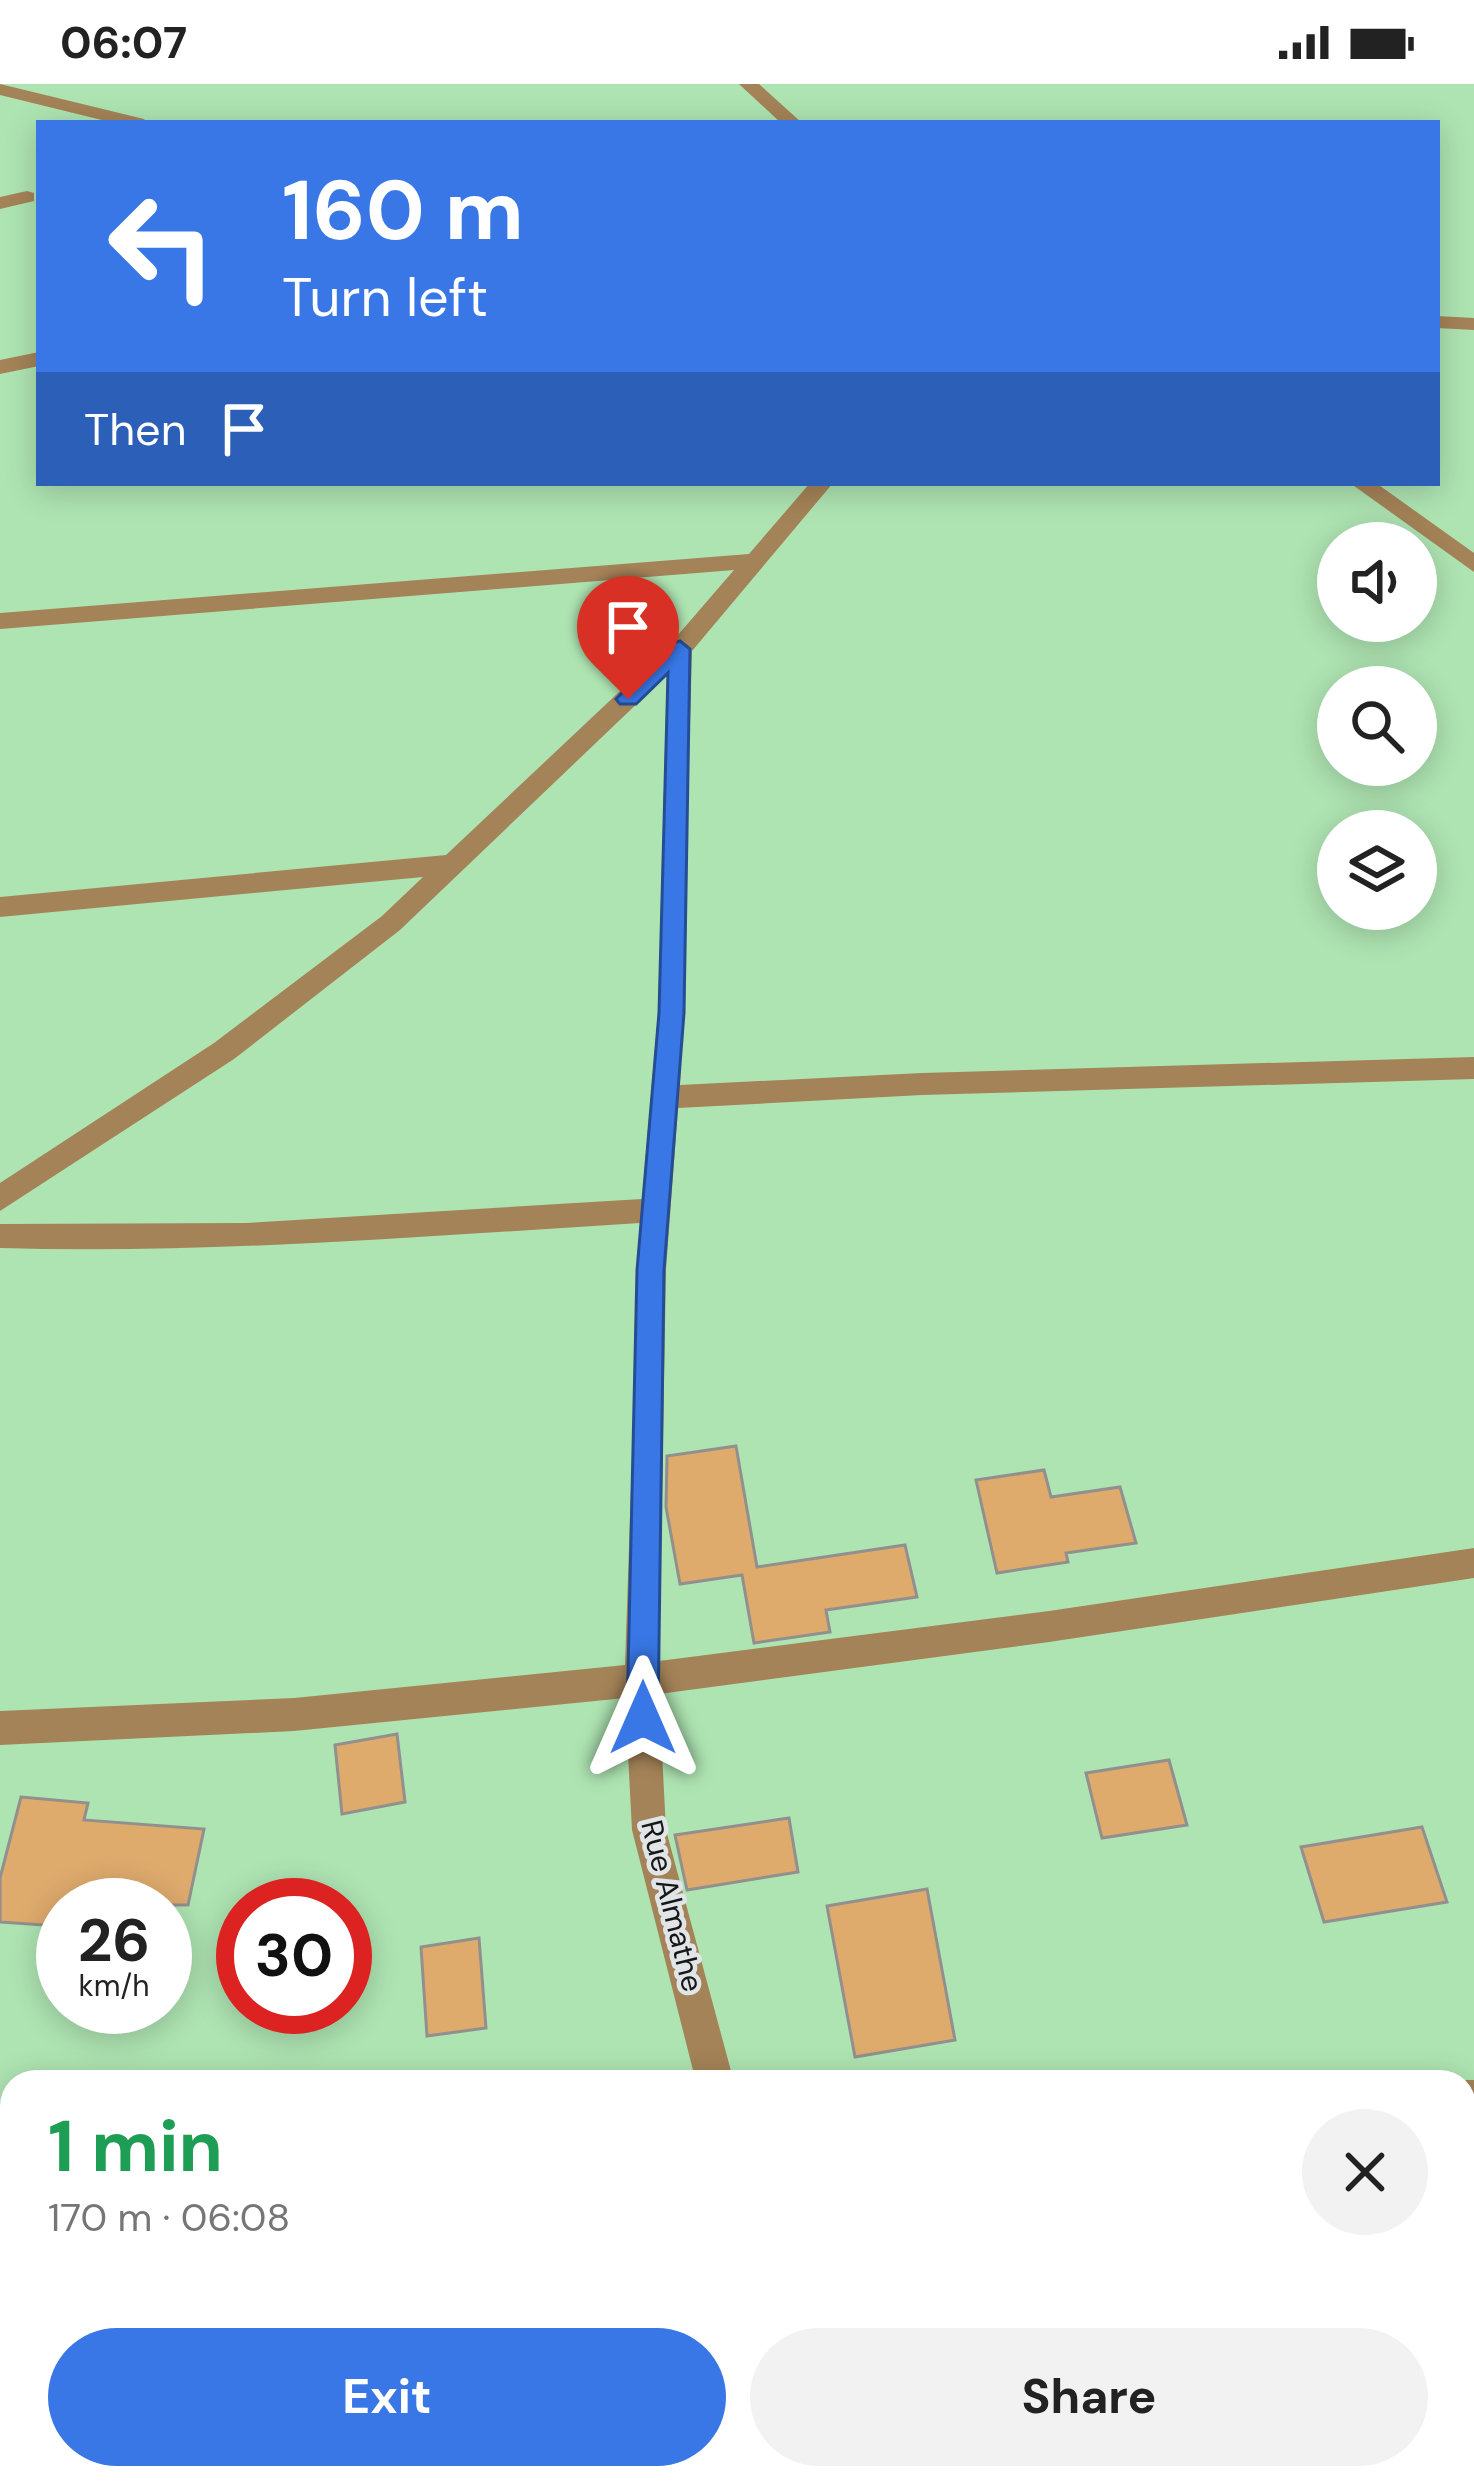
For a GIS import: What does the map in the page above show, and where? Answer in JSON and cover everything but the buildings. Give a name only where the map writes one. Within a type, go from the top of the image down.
[{"type":"street","points":[[748,84],[789,120]]},
{"type":"street","points":[[0,89],[125,120]]},
{"type":"street","points":[[0,202],[27,197]]},
{"type":"street","points":[[1440,322],[1474,324]]},
{"type":"street","points":[[0,367],[36,360]]},
{"type":"street","points":[[0,1199],[224,1051],[391,923],[680,649],[819,486]]},
{"type":"street","points":[[1365,486],[1474,564]]},
{"type":"street","points":[[0,621],[755,560]]},
{"type":"street","name":"Rue Almathe","points":[[680,649],[679,812],[656,1210],[641,1680],[649,1830],[712,2070]]},
{"type":"street","points":[[0,907],[456,865]]},
{"type":"street","points":[[666,1097],[944,1083],[1474,1068]]},
{"type":"street","points":[[0,1236],[213,1237],[656,1210]]},
{"type":"street","points":[[0,1728],[331,1711],[641,1680],[982,1639],[1474,1563]]},
{"type":"green space","points":[[0,84],[1474,84],[1474,2070],[0,2070]]},
{"type":"route","points":[[628,699],[680,649],[672,1013],[651,1270],[643,1718]]}]
